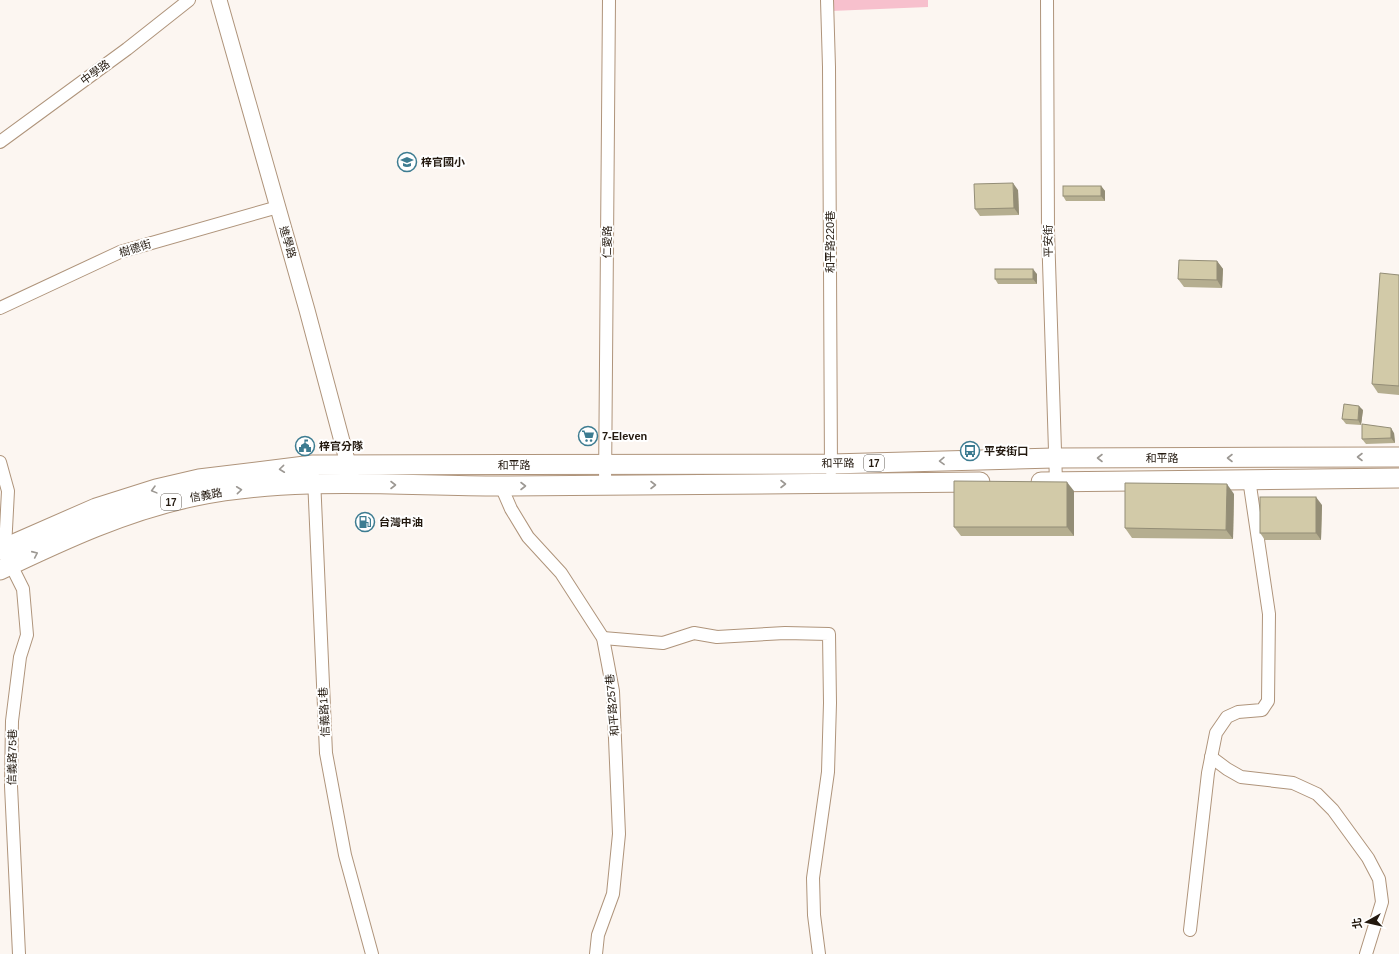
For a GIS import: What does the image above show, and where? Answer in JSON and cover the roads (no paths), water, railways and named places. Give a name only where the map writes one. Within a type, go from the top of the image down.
[{"type":"main road","name":"和平路","points":[[349,465],[831,464],[1054,458],[1399,457]]},
{"type":"main road","name":"信義路","points":[[4,558],[96,508],[156,489],[199,479],[313,465],[349,465]]},
{"type":"main road","name":"和平路","points":[[1025,482],[1399,478]]},
{"type":"main road","name":"和平路","points":[[354,485],[500,486],[994,482]]},
{"type":"main road","name":"信義路","points":[[4,558],[159,505],[198,496],[238,490],[314,484],[354,485]]},
{"type":"street","name":"中學路","points":[[0,142],[127,49],[189,0]]},
{"type":"street","name":"進學路","points":[[219,0],[354,485]]},
{"type":"street","name":"仁愛路","points":[[605,485],[609,0]]},
{"type":"street","name":"和平路220巷","points":[[827,0],[829,67],[830,483]]},
{"type":"street","name":"平安街","points":[[1047,0],[1048,231],[1054,458],[1056,482]]},
{"type":"street","name":"樹德街","points":[[0,308],[120,252],[278,208]]},
{"type":"street","points":[[0,462],[8,491],[4,558]]},
{"type":"street","name":"信義路1巷","points":[[313,465],[326,753],[345,855],[372,954]]},
{"type":"street","points":[[1190,930],[1211,757],[1216,733],[1227,717],[1238,712],[1262,710],[1268,701],[1269,614],[1249,479]]},
{"type":"street","name":"和平路257巷","points":[[500,486],[511,509],[528,537],[561,574],[603,638],[613,691],[620,834],[613,894],[598,935],[596,954]]},
{"type":"street","name":"信義路75巷","points":[[4,558],[23,589],[27,634],[20,657],[12,728],[11,786],[19,954]]},
{"type":"street","points":[[603,638],[663,643],[694,632],[717,637],[785,633],[829,634],[830,704],[828,772],[813,878],[814,915],[819,954]]},
{"type":"street","points":[[1211,757],[1241,777],[1293,783],[1317,794],[1332,810],[1368,858],[1379,879],[1382,902],[1366,954]]},
{"type":"place","name":"梓官國小","points":[[407,162]]},
{"type":"place","name":"7-Eleven","points":[[588,436]]},
{"type":"place","name":"梓官分隊","points":[[305,446]]},
{"type":"place","name":"平安街口","points":[[970,451]]},
{"type":"place","name":"台灣中油","points":[[365,522]]}]
